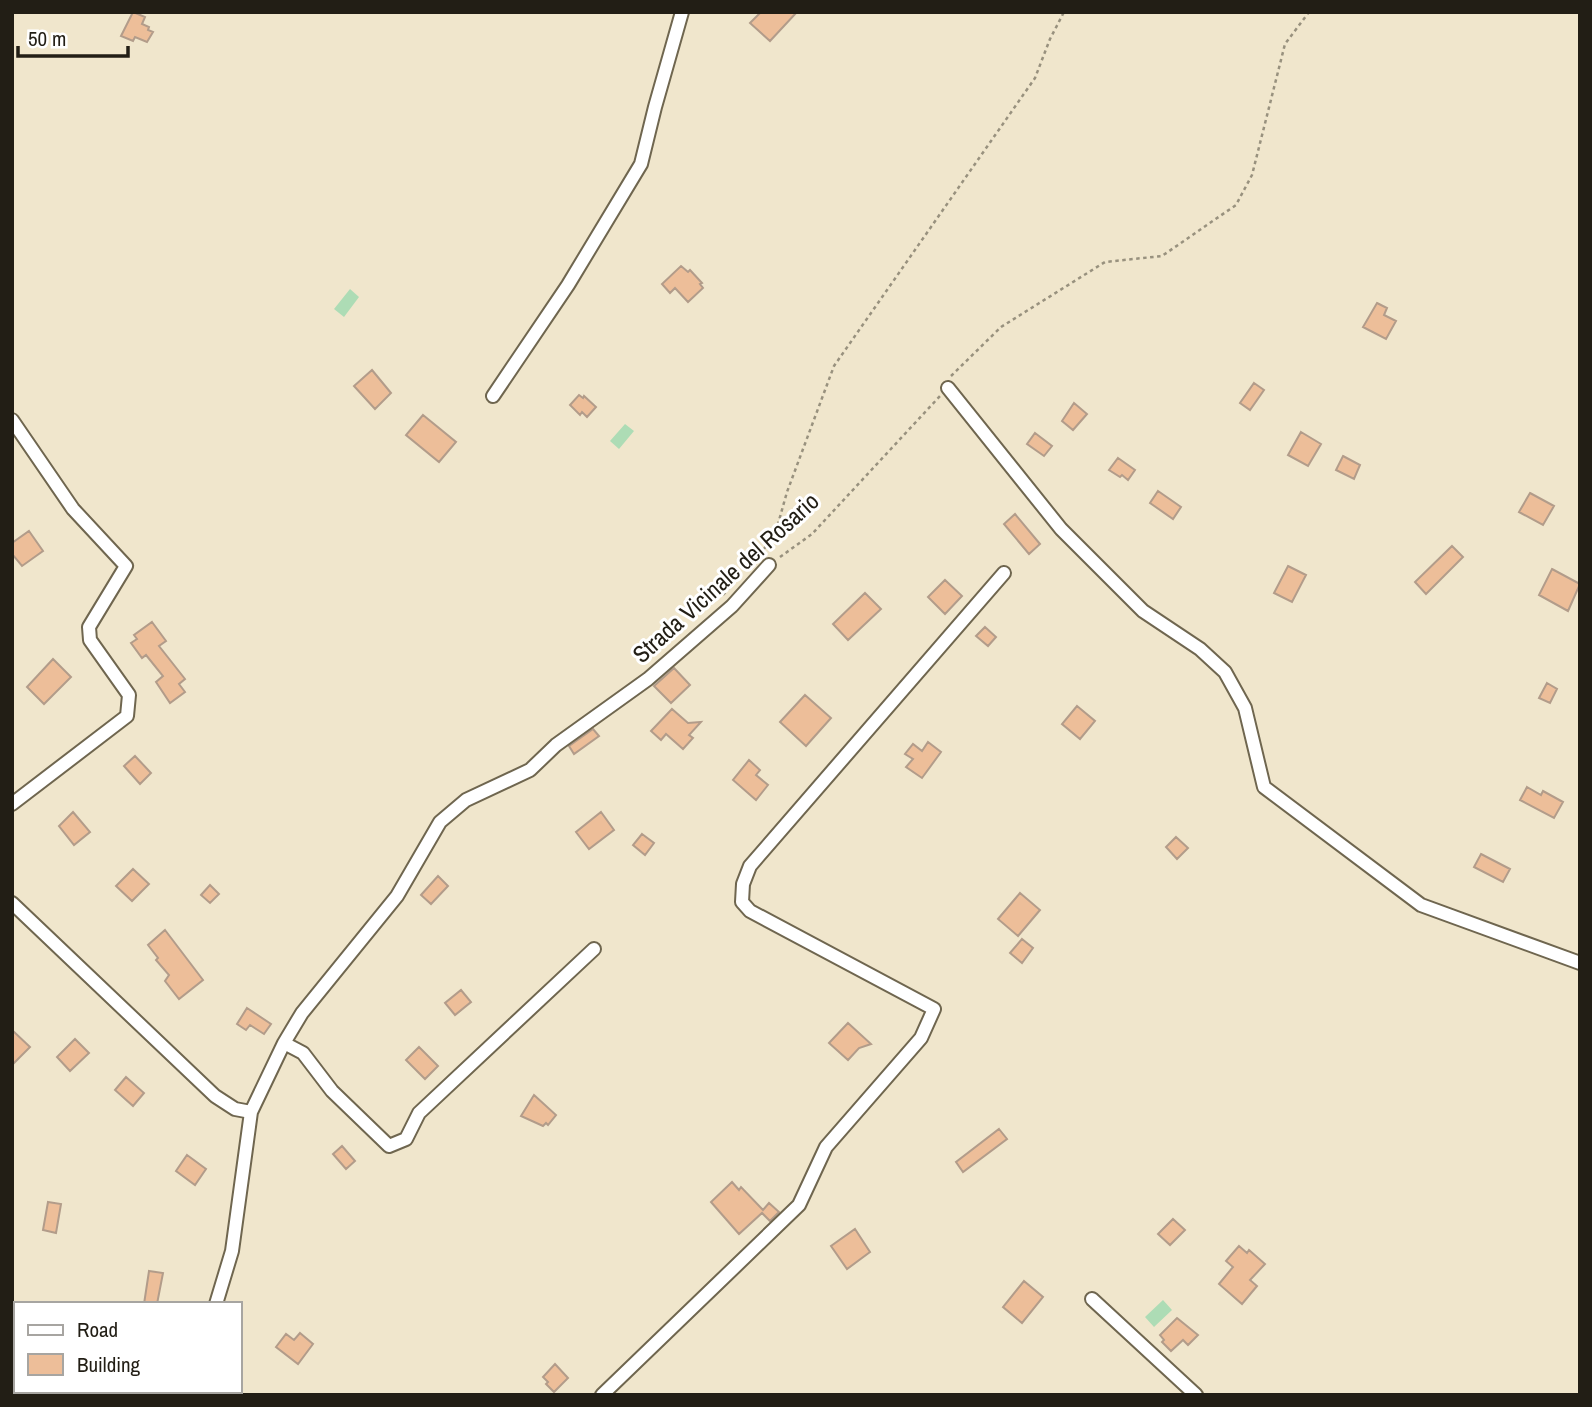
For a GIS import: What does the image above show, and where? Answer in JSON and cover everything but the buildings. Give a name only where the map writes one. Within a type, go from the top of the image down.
[{"type":"street","points":[[493,396],[568,285],[641,164],[682,12]]},
{"type":"street","points":[[948,388],[1061,529],[1143,611],[1200,649],[1226,672],[1245,708],[1264,787],[1420,905],[1580,963]]},
{"type":"street","points":[[12,421],[73,509],[126,566],[89,627],[90,640],[128,695],[127,716],[12,804]]},
{"type":"street","name":"Strada Vicinale del Rosario","points":[[217,1302],[232,1251],[251,1112],[284,1043],[302,1013],[397,896],[440,821],[466,800],[530,770],[556,745],[648,679],[719,617],[769,565]]},
{"type":"street","points":[[602,1395],[799,1205],[826,1147],[921,1038],[934,1009],[750,911],[742,902],[743,884],[750,866],[1004,573]]},
{"type":"street","points":[[12,903],[215,1096],[235,1109],[251,1112]]},
{"type":"street","points":[[284,1043],[303,1053],[332,1091],[389,1146],[406,1139],[419,1113],[594,949]]},
{"type":"street","points":[[1092,1299],[1196,1395]]},
{"type":"path","points":[[755,563],[776,531],[787,492],[834,366],[1035,78],[1064,12]]},
{"type":"path","name":"Strada Vicinale del Rosario","points":[[769,565],[812,534],[948,388],[950,377],[1001,327],[1105,262],[1162,256],[1236,205],[1252,175],[1285,44],[1309,12]]},
{"type":"path","points":[[719,617],[723,592],[739,577]]},
{"type":"shaded area","points":[[350,289],[359,297],[344,317],[334,309]]},
{"type":"shaded area","points":[[625,424],[634,431],[619,449],[610,441]]},
{"type":"shaded area","points":[[1163,1300],[1172,1310],[1154,1327],[1145,1317]]}]
